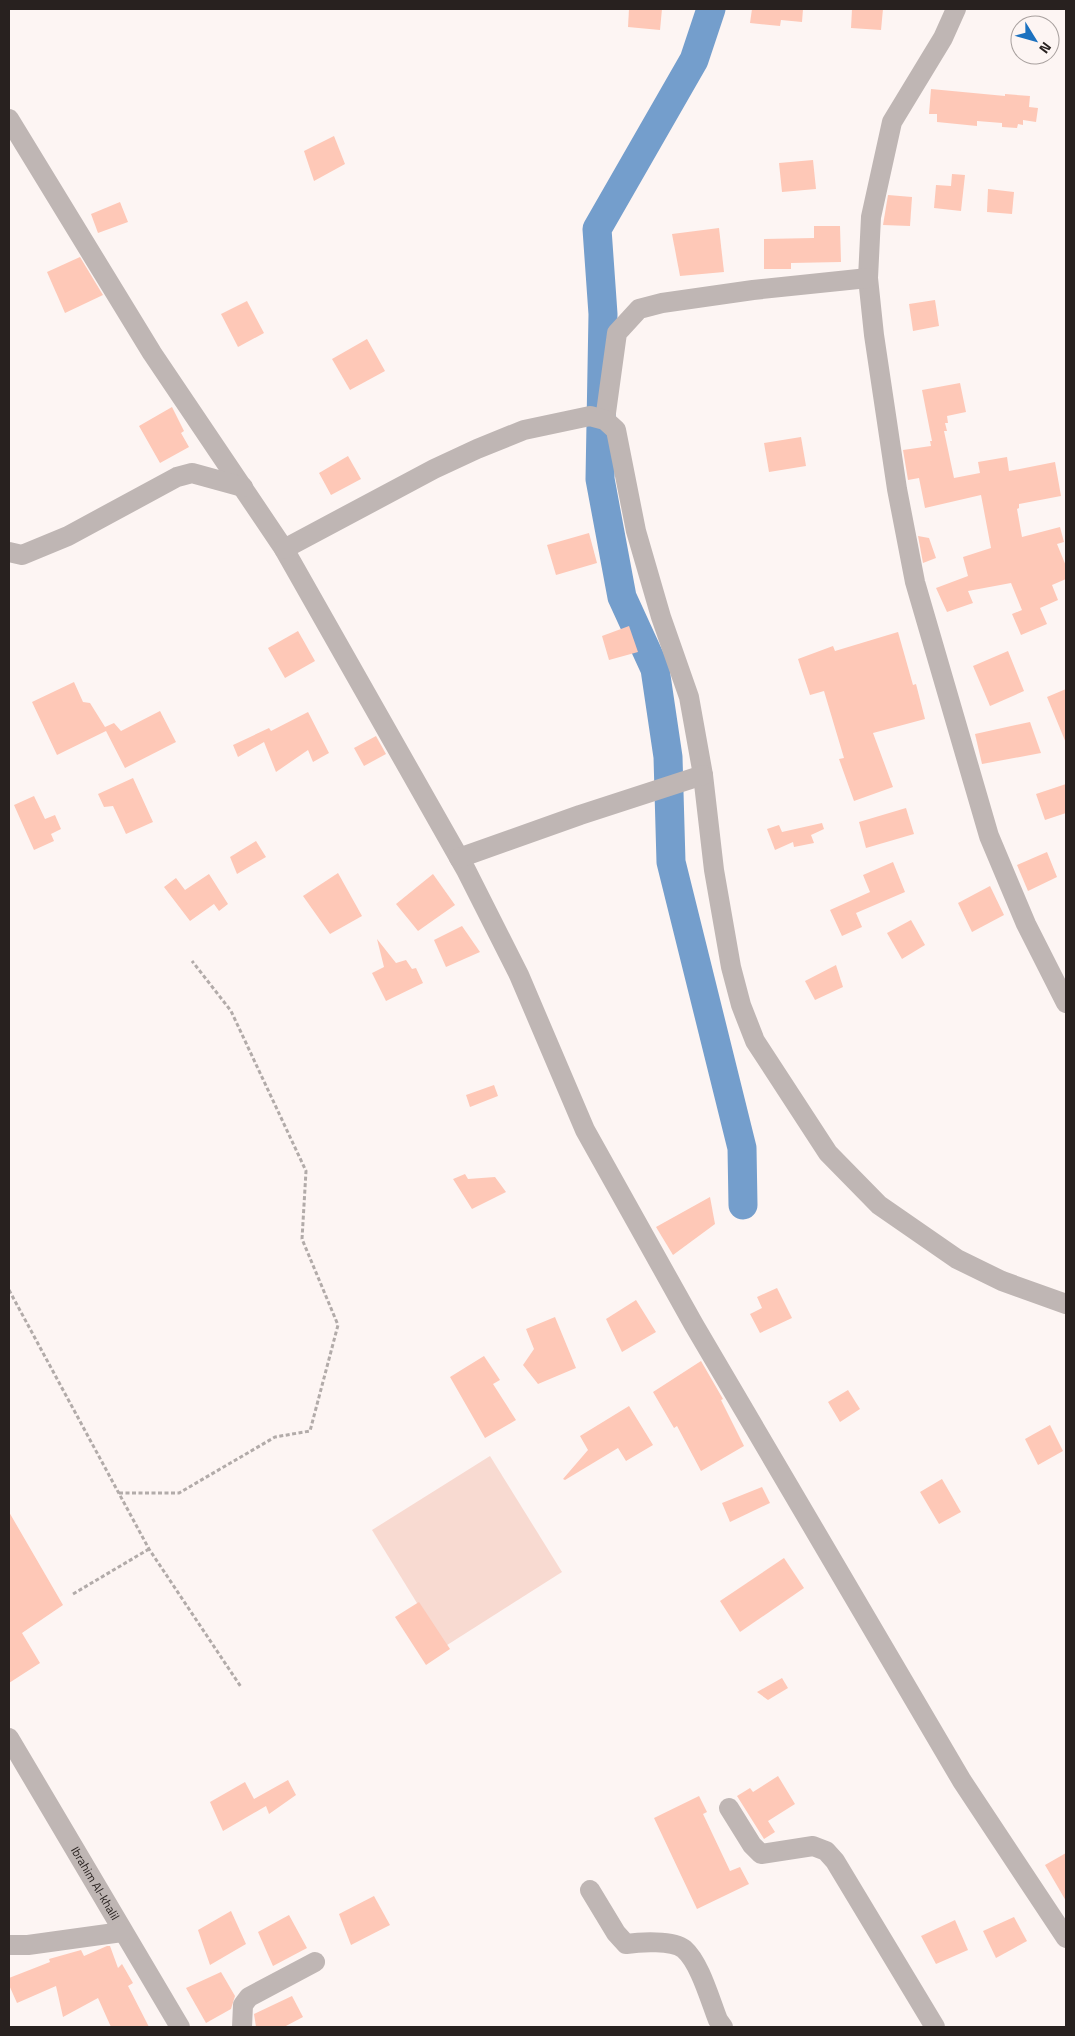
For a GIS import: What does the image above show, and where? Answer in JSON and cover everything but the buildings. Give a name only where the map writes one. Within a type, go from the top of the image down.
[{"type":"street","points":[[956,9],[943,38],[892,122],[871,217],[868,278],[874,335],[894,471],[915,582],[989,836],[1026,924],[1066,1003]]},
{"type":"street","points":[[9,119],[152,353],[284,549],[459,858],[519,975],[585,1130],[694,1325],[962,1781],[1066,1938]]},
{"type":"street","points":[[605,420],[617,333],[639,309],[662,303],[753,290],[868,278]]},
{"type":"street","points":[[284,549],[477,448],[524,430],[590,416],[605,420],[616,430],[636,531],[661,617],[689,697],[703,775],[714,870],[731,967],[741,1005],[755,1041],[828,1153],[879,1205],[957,1258],[1002,1281],[1066,1304]]},
{"type":"street","points":[[9,552],[22,555],[68,536],[177,477],[192,473],[243,487]]},
{"type":"street","points":[[459,858],[580,815],[703,775]]},
{"type":"street","name":"Ibrahim Al-khalil","points":[[9,1738],[122,1932],[180,2027]]},
{"type":"street","points":[[729,1808],[752,1845],[761,1854],[813,1846],[826,1851],[835,1861],[935,2027]]},
{"type":"street","points":[[590,1890],[616,1933],[626,1944],[639,1942],[672,1944],[683,1948],[692,1958],[718,2020],[723,2027]]},
{"type":"street","points":[[9,1945],[28,1945],[122,1932]]},
{"type":"street","points":[[242,2027],[244,2005],[249,1997],[315,1962]]},
{"type":"path","points":[[118,1493],[179,1493],[275,1437],[310,1431],[338,1325],[302,1239],[306,1171],[231,1011],[192,961]]},
{"type":"path","points":[[9,1290],[149,1549],[241,1687]]},
{"type":"path","points":[[73,1594],[149,1549]]},
{"type":"shaded area","points":[[490,1456],[562,1572],[444,1647],[372,1530]]},
{"type":"waterway","points":[[711,9],[694,60],[597,229],[603,314],[600,479],[622,597],[655,669],[668,757],[671,862],[742,1148],[743,1205]]}]
